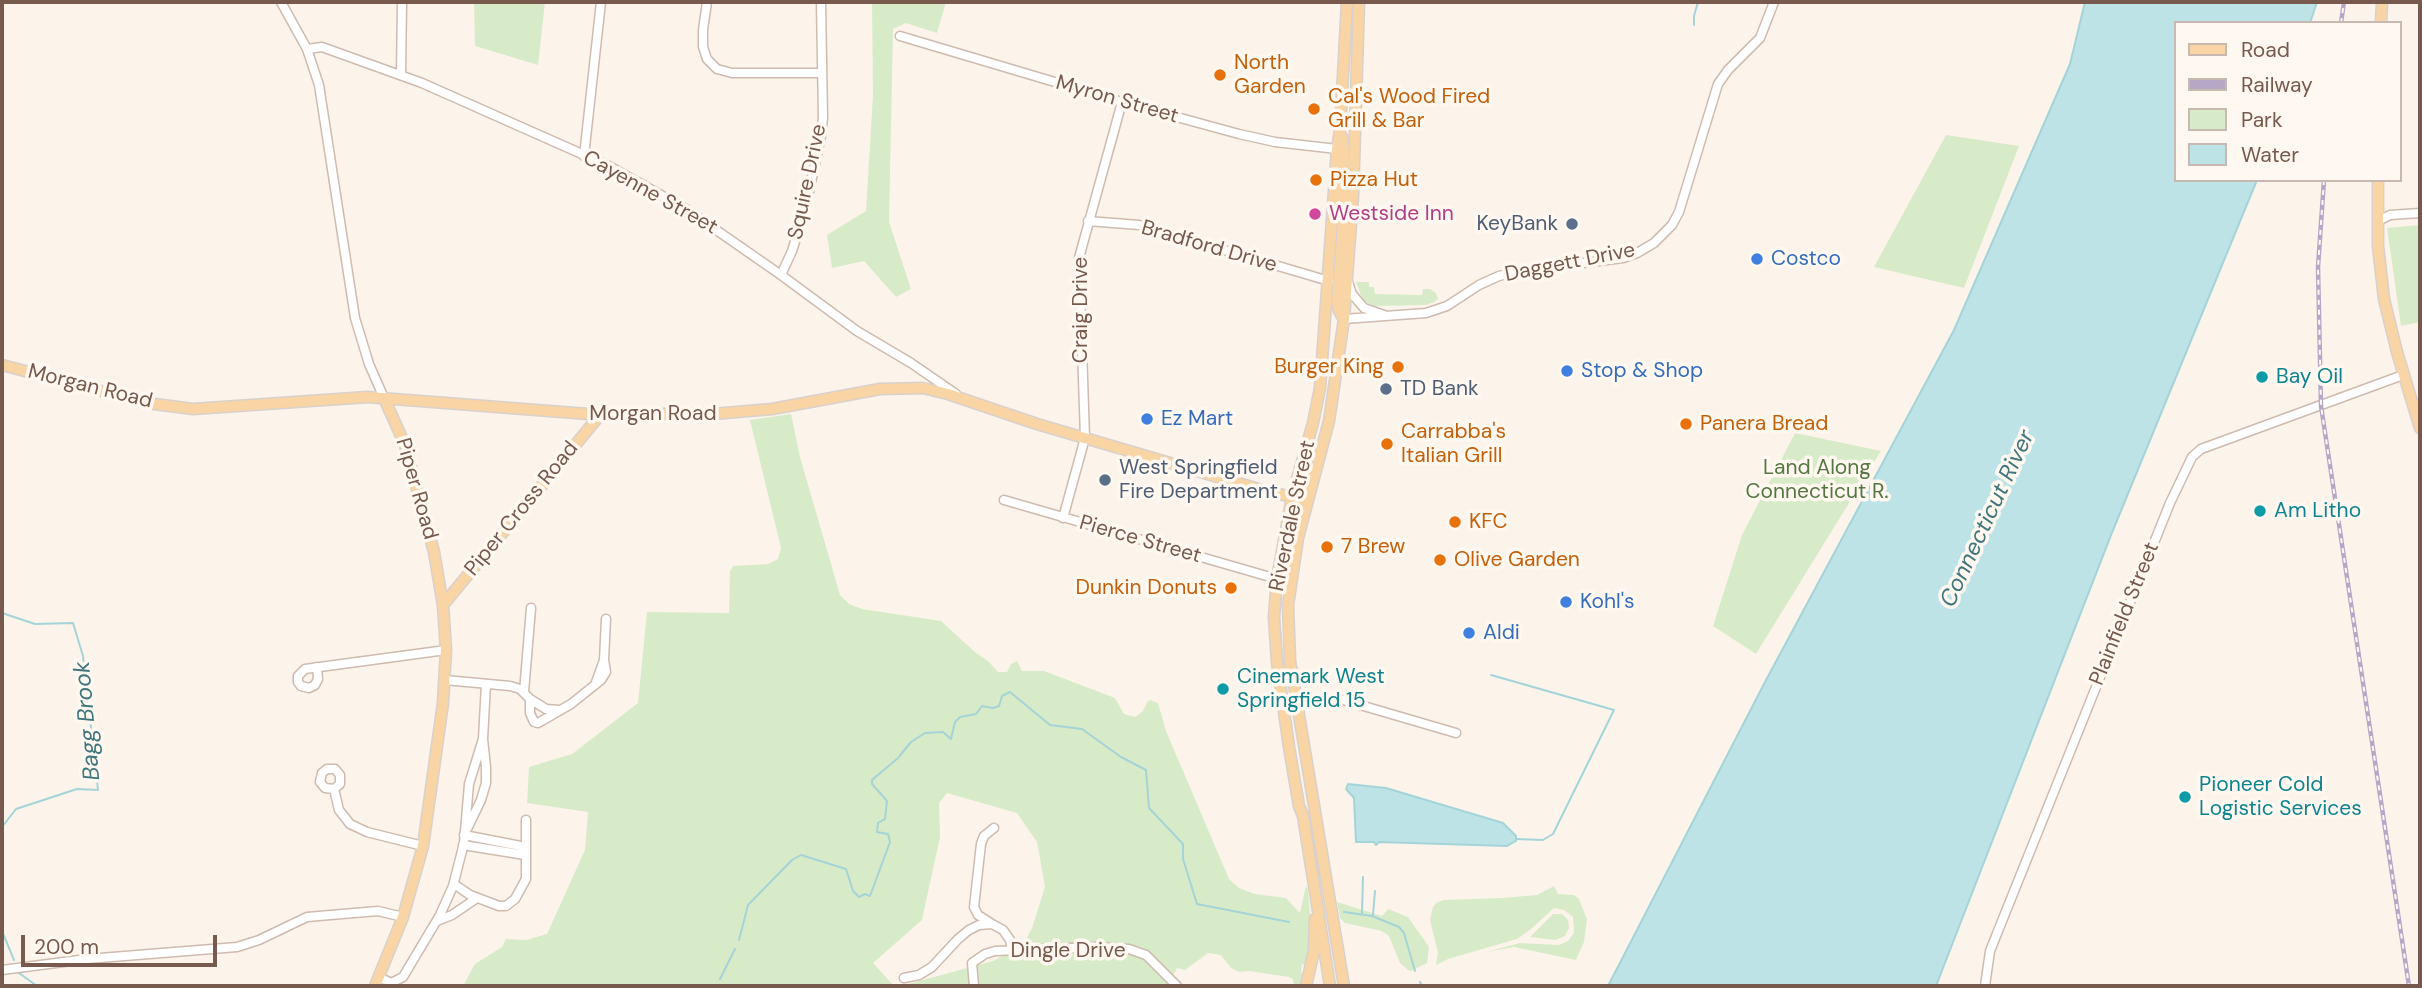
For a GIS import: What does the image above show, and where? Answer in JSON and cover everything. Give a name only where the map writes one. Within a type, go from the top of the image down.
[{"type":"main road","name":"Riverdale Street","points":[[1330,986],[1285,723],[1274,617],[1276,579],[1292,497],[1320,388],[1347,2]]},
{"type":"main road","name":"Riverdale Street","points":[[1344,986],[1289,652],[1288,605],[1298,538],[1329,421],[1344,319],[1348,282],[1359,2]]},
{"type":"main road","points":[[2381,21],[2382,2]]},
{"type":"main road","points":[[1325,335],[1344,319],[1337,302],[1342,240],[1344,151],[1340,130]]},
{"type":"main road","points":[[2378,182],[2380,265],[2384,299],[2403,375],[2420,428]]},
{"type":"main road","name":"Morgan Road","points":[[2,365],[147,403],[185,409],[384,398],[600,415],[731,414],[880,389],[923,388],[1084,438],[1292,497],[1307,504]]},
{"type":"main road","name":"Piper Road","points":[[377,982],[403,917],[423,846],[445,680],[446,650],[435,552],[400,430],[384,398]]},
{"type":"main road","name":"Piper Cross Road","points":[[443,605],[600,415]]},
{"type":"main road","points":[[1292,497],[1311,492]]},
{"type":"main road","points":[[1285,723],[1293,740],[1302,794],[1309,796],[1311,790]]},
{"type":"main road","points":[[1306,986],[1314,951],[1316,898]]},
{"type":"street","name":"Piper Road","points":[[281,2],[307,49],[323,99],[355,318],[366,357],[384,398]]},
{"type":"street","points":[[401,75],[402,2]]},
{"type":"street","points":[[584,156],[601,2]]},
{"type":"street","points":[[707,2],[703,43],[707,59],[717,69],[735,73],[822,73]]},
{"type":"street","name":"Squire Drive","points":[[781,275],[801,221],[821,136],[821,2]]},
{"type":"street","name":"Daggett Drive","points":[[1344,319],[1426,313],[1447,306],[1475,287],[1499,276],[1623,258],[1654,243],[1672,225],[1679,212],[1718,84],[1760,38],[1774,2]]},
{"type":"street","name":"Myron Street","points":[[900,36],[1122,102],[1275,142],[1337,149]]},
{"type":"street","name":"Cayenne Street","points":[[307,49],[322,47],[401,75],[609,166],[686,209],[857,331],[911,363],[963,399]]},
{"type":"street","name":"Craig Drive","points":[[1063,518],[1084,438],[1078,267],[1088,221],[1122,102]]},
{"type":"street","points":[[2378,221],[2390,215],[2420,213]]},
{"type":"street","name":"Bradford Drive","points":[[1088,221],[1139,225],[1329,281]]},
{"type":"street","points":[[1348,282],[1352,294],[1364,308],[1384,315]]},
{"type":"street","points":[[911,363],[922,374],[923,388]]},
{"type":"street","name":"Plainfield Street","points":[[1985,986],[1990,951],[2170,503],[2192,457],[2201,449],[2403,375]]},
{"type":"street","name":"Pierce Street","points":[[1004,500],[1276,579]]},
{"type":"street","points":[[530,608],[527,695],[530,713],[536,723],[565,708],[605,675],[606,619]]},
{"type":"street","points":[[317,667],[446,650]]},
{"type":"street","points":[[445,680],[516,687],[546,709],[565,708]]},
{"type":"street","points":[[464,840],[486,783],[483,740],[486,684]]},
{"type":"street","points":[[1297,705],[1329,699],[1343,700],[1456,733]]},
{"type":"street","points":[[377,982],[391,983],[404,977],[454,884],[464,840],[469,783],[483,740]]},
{"type":"street","points":[[334,789],[342,814],[354,826],[372,834],[423,846]]},
{"type":"street","points":[[454,884],[477,898],[499,906],[506,906],[515,899],[526,879],[526,820]]},
{"type":"street","points":[[994,828],[984,836],[981,845],[974,907],[978,915],[1003,930],[1010,940],[1012,950]]},
{"type":"street","points":[[464,840],[525,851]]},
{"type":"street","points":[[436,921],[452,915],[477,898]]},
{"type":"street","points":[[2,970],[94,958],[237,947],[259,940],[307,917],[378,911],[403,917]]},
{"type":"street","points":[[904,978],[919,975],[932,967],[969,930],[979,925],[992,924]]},
{"type":"street","name":"Dingle Drive","points":[[974,986],[972,963],[978,957],[995,951],[1096,947],[1129,949],[1146,955],[1177,986]]},
{"type":"green space","points":[[474,2],[545,2],[538,65],[475,46]]},
{"type":"green space","points":[[872,2],[946,2],[937,33],[906,23],[893,29],[889,222],[911,289],[896,297],[864,261],[832,268],[827,235],[866,211],[873,95]]},
{"type":"green space","points":[[1946,135],[2019,146],[1964,288],[1874,267]]},
{"type":"green space","points":[[2420,225],[2420,322],[2401,326],[2387,228]]},
{"type":"green space","points":[[1356,282],[1369,282],[1369,287],[1374,287],[1375,294],[1422,295],[1423,289],[1430,289],[1436,293],[1438,299],[1426,305],[1375,306],[1363,301]]},
{"type":"green space","points":[[791,414],[800,457],[840,595],[849,604],[862,609],[941,621],[998,672],[1007,672],[1011,664],[1017,661],[1022,671],[1044,671],[1115,698],[1124,714],[1135,717],[1150,700],[1158,703],[1166,731],[1229,879],[1239,888],[1255,894],[1286,898],[1300,913],[1306,886],[1311,927],[1309,957],[1307,965],[1302,964],[1301,972],[1304,974],[1301,985],[1294,985],[1293,979],[1289,977],[1239,972],[1231,968],[1221,955],[1208,953],[1185,970],[1177,968],[1168,986],[901,986],[993,961],[1023,945],[1032,928],[1045,887],[1037,842],[1017,813],[947,793],[939,803],[940,837],[922,920],[873,963],[894,986],[463,986],[475,964],[502,947],[506,939],[526,940],[547,934],[585,850],[588,812],[527,803],[529,767],[572,754],[638,703],[647,612],[729,613],[730,571],[733,566],[768,564],[778,559],[781,548],[750,420]]},
{"type":"green space","name":"Land Along Connecticut R.","points":[[1795,433],[1881,451],[1756,654],[1713,626],[1742,535]]},
{"type":"green space","points":[[1554,886],[1558,894],[1574,895],[1579,899],[1587,919],[1584,942],[1576,960],[1514,947],[1486,952],[1520,943],[1559,945],[1568,941],[1574,933],[1573,917],[1564,910],[1554,908],[1517,939],[1436,965],[1438,953],[1430,920],[1436,903],[1444,900],[1537,895]]},
{"type":"green space","points":[[1337,902],[1382,916],[1388,909],[1408,917],[1429,947],[1427,963],[1408,970],[1400,963],[1389,936],[1382,931],[1345,923],[1340,918]]},
{"type":"green space","points":[[1553,914],[1562,914],[1568,920],[1569,928],[1565,936],[1555,940],[1530,937]]},
{"type":"water","name":"Connecticut River","points":[[2085,2],[2317,2],[2311,21],[2174,21],[2174,182],[2256,182],[2111,535],[1936,986],[1608,986],[1765,682],[1954,330],[2070,64]]},
{"type":"water","points":[[1348,784],[1386,788],[1503,823],[1516,836],[1516,841],[1507,846],[1379,842],[1376,845],[1374,842],[1356,842],[1354,798],[1346,789]]},
{"type":"waterway","points":[[1694,25],[1698,2]]},
{"type":"waterway","name":"Bagg Brook","points":[[2,613],[35,624],[73,623],[83,656],[98,790],[77,789],[16,809],[2,827]]},
{"type":"waterway","points":[[1491,675],[1614,710],[1553,834],[1543,840],[1516,839]]},
{"type":"waterway","name":"Bagg Brook","points":[[739,940],[748,905],[792,860],[801,855],[846,869],[853,891],[859,897],[865,894],[870,896],[890,842],[888,834],[877,832],[878,823],[885,819],[887,801],[872,784],[872,780],[898,758],[911,742],[925,733],[943,732],[951,739],[955,722],[960,717],[976,714],[982,706],[999,706],[1002,696],[1010,692],[1050,725],[1082,729],[1121,757],[1146,770],[1149,808],[1183,844],[1183,859],[1197,904],[1289,922]]},
{"type":"waterway","points":[[1362,913],[1363,877]]},
{"type":"waterway","points":[[1373,915],[1375,891]]},
{"type":"waterway","name":"Bagg Brook","points":[[1344,912],[1372,916],[1399,927],[1404,933],[1415,971]]},
{"type":"waterway","name":"Bagg Brook","points":[[2,931],[14,960]]},
{"type":"waterway","name":"Bagg Brook","points":[[720,979],[735,949]]},
{"type":"waterway","name":"Bagg Brook","points":[[19,973],[37,986]]},
{"type":"waterway","name":"Bagg Brook","points":[[1420,982],[1422,986]]},
{"type":"railway","points":[[2341,21],[2344,2]]},
{"type":"railway","points":[[2324,182],[2318,267],[2321,406],[2409,986]]},
{"type":"place","name":"North Garden","points":[[1220,75]]},
{"type":"place","name":"Cal's Wood Fired Grill & Bar","points":[[1314,109]]},
{"type":"place","name":"Pizza Hut","points":[[1316,180]]},
{"type":"place","name":"Westside Inn","points":[[1315,214]]},
{"type":"place","name":"KeyBank","points":[[1572,224]]},
{"type":"place","name":"Costco","points":[[1757,259]]},
{"type":"place","name":"Burger King","points":[[1398,367]]},
{"type":"place","name":"Stop & Shop","points":[[1567,371]]},
{"type":"place","name":"Bay Oil","points":[[2262,377]]},
{"type":"place","name":"TD Bank","points":[[1386,389]]},
{"type":"place","name":"Ez Mart","points":[[1147,419]]},
{"type":"place","name":"Panera Bread","points":[[1686,424]]},
{"type":"place","name":"Carrabba's Italian Grill","points":[[1387,444]]},
{"type":"place","name":"West Springfield Fire Department","points":[[1105,480]]},
{"type":"place","name":"Am Litho","points":[[2260,511]]},
{"type":"place","name":"KFC","points":[[1455,522]]},
{"type":"place","name":"7 Brew","points":[[1327,547]]},
{"type":"place","name":"Olive Garden","points":[[1440,560]]},
{"type":"place","name":"Dunkin Donuts","points":[[1231,588]]},
{"type":"place","name":"Kohl's","points":[[1566,602]]},
{"type":"place","name":"Aldi","points":[[1469,633]]},
{"type":"place","name":"Cinemark West Springfield 15","points":[[1223,689]]},
{"type":"place","name":"Pioneer Cold Logistic Services","points":[[2185,797]]}]
